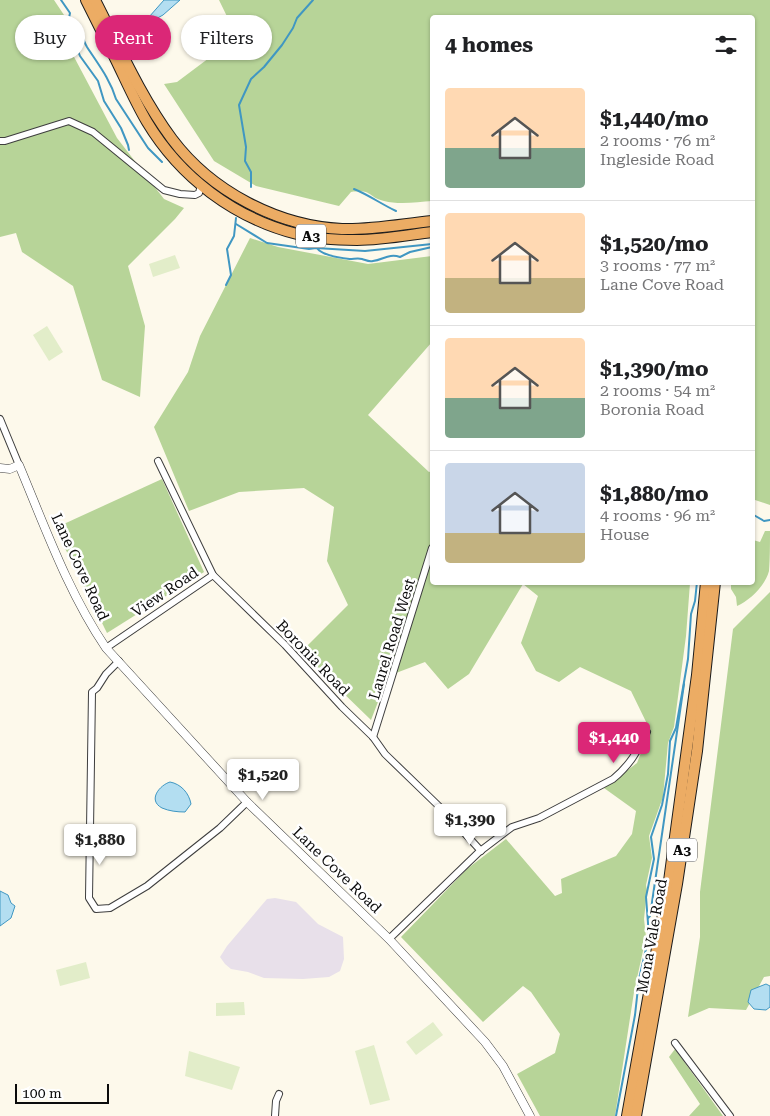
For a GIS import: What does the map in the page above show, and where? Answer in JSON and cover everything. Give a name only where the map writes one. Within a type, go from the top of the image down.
[{"type":"highway","name":"A3","points":[[86,0],[146,121],[173,158],[201,185],[233,208],[267,224],[298,235],[360,240],[430,232]]},
{"type":"highway","name":"A3","points":[[95,0],[144,96],[174,142],[205,174],[240,198],[261,209],[291,220],[320,227],[373,228],[430,221]]},
{"type":"highway","name":"Mona Vale Road","points":[[626,1116],[669,881],[697,675],[706,585]]},
{"type":"highway","name":"Mona Vale Road","points":[[636,1116],[677,884],[696,760],[715,585]]},
{"type":"street","points":[[2,141],[69,121],[93,132],[164,190],[195,195],[199,193],[201,185]]},
{"type":"street","points":[[0,419],[19,466],[10,469],[0,468]]},
{"type":"street","name":"Boronia Road","points":[[158,461],[213,575],[285,645],[342,707],[373,737],[385,754],[482,851]]},
{"type":"street","name":"Lane Cove Road","points":[[19,466],[76,597],[89,623],[106,648],[247,802],[390,939],[485,1042],[503,1066],[530,1116]]},
{"type":"street","name":"Laurel Road West","points":[[373,737],[430,554]]},
{"type":"street","name":"View Road","points":[[106,648],[213,575]]},
{"type":"street","points":[[119,661],[92,692],[89,898],[96,909],[110,908],[147,886],[220,828],[247,802]]},
{"type":"street","points":[[390,939],[482,851],[512,827],[547,814],[612,779],[623,771],[636,755],[647,732]]},
{"type":"street","points":[[675,1043],[730,1116]]},
{"type":"street","points":[[275,1116],[276,1101],[280,1094]]},
{"type":"shaded area","points":[[275,898],[296,902],[318,924],[343,937],[344,959],[340,971],[329,977],[303,979],[264,978],[248,972],[231,969],[225,964],[220,957],[227,946],[267,899]]},
{"type":"green space","points":[[0,0],[54,0],[64,15],[15,15],[15,60],[76,60],[117,138],[164,199],[184,208],[128,266],[145,326],[140,397],[102,380],[73,286],[22,252],[16,233],[0,237]]},
{"type":"green space","points":[[219,0],[770,0],[770,505],[755,500],[755,15],[430,15],[430,201],[396,203],[379,199],[367,192],[358,191],[351,192],[339,206],[256,186],[214,161],[164,84],[177,82],[206,60],[272,60],[272,15],[226,15]]},
{"type":"green space","points":[[250,238],[278,247],[368,264],[430,256],[430,344],[368,415],[430,472],[430,585],[522,585],[469,674],[448,689],[425,662],[388,676],[371,720],[301,652],[348,605],[327,561],[334,507],[304,488],[239,492],[189,511],[154,427],[188,372],[200,336]]},
{"type":"green space","points":[[175,255],[180,268],[153,277],[149,264]]},
{"type":"green space","points":[[47,326],[63,352],[49,361],[33,335]]},
{"type":"green space","points":[[162,479],[204,572],[107,633],[55,528]]},
{"type":"green space","points":[[765,531],[770,531],[769,571],[767,577],[756,592],[737,606],[736,597],[731,589],[731,585],[755,585],[755,541],[760,542]]},
{"type":"green space","points":[[524,585],[690,585],[686,636],[674,727],[668,743],[663,797],[649,836],[652,858],[646,885],[644,919],[646,937],[634,992],[615,1116],[540,1116],[517,1074],[555,1053],[560,1034],[531,992],[523,986],[483,1022],[401,937],[467,869],[506,839],[555,896],[562,893],[561,879],[616,856],[632,834],[636,811],[604,788],[637,763],[650,730],[631,691],[580,667],[559,682],[536,671],[521,643],[538,596]]},
{"type":"green space","points":[[770,592],[770,976],[764,977],[746,1010],[709,1008],[688,1017],[700,937],[700,892],[733,629]]},
{"type":"green space","points":[[100,836],[131,838],[130,855],[99,853]]},
{"type":"green space","points":[[86,962],[90,978],[60,986],[56,970]]},
{"type":"green space","points":[[244,1002],[245,1015],[216,1016],[216,1003]]},
{"type":"green space","points":[[433,1022],[443,1035],[416,1055],[406,1042]]},
{"type":"green space","points":[[374,1045],[390,1100],[370,1105],[355,1051]]},
{"type":"green space","points":[[675,1049],[723,1116],[689,1116],[700,1104],[669,1057]]},
{"type":"green space","points":[[189,1051],[240,1067],[232,1090],[185,1076]]},
{"type":"water","points":[[164,0],[180,0],[163,15],[151,15]]},
{"type":"water","points":[[170,782],[181,787],[188,796],[191,804],[185,812],[162,808],[156,801],[155,797],[159,789]]},
{"type":"water","points":[[0,891],[8,895],[11,903],[15,906],[11,918],[0,926]]},
{"type":"water","points":[[766,984],[770,986],[770,1007],[766,1010],[754,1009],[748,1002],[751,990]]},
{"type":"waterway","points":[[61,0],[70,13],[68,23],[75,26],[79,31],[107,78],[116,99],[148,148],[162,162]]},
{"type":"waterway","points":[[251,187],[251,172],[245,161],[246,147],[239,105],[251,79],[264,67],[282,45],[297,18],[313,0]]},
{"type":"waterway","points":[[83,60],[98,81],[104,101],[121,128],[129,150]]},
{"type":"waterway","points":[[354,189],[396,211]]},
{"type":"waterway","points":[[226,285],[231,275],[227,249],[234,236],[236,218]]},
{"type":"waterway","points":[[236,224],[267,243],[309,249],[365,251],[430,244]]},
{"type":"waterway","points":[[317,248],[319,251],[332,256],[371,261],[389,256],[400,257],[410,252],[430,247]]},
{"type":"waterway","points":[[755,516],[764,521],[770,520]]},
{"type":"waterway","points":[[616,1116],[635,1015],[639,979],[649,936],[646,897],[654,859],[651,837],[662,805],[668,774],[670,741],[676,728],[688,659],[691,614],[697,585]]},
{"type":"waterway","points":[[648,918],[650,916],[684,684]]}]
